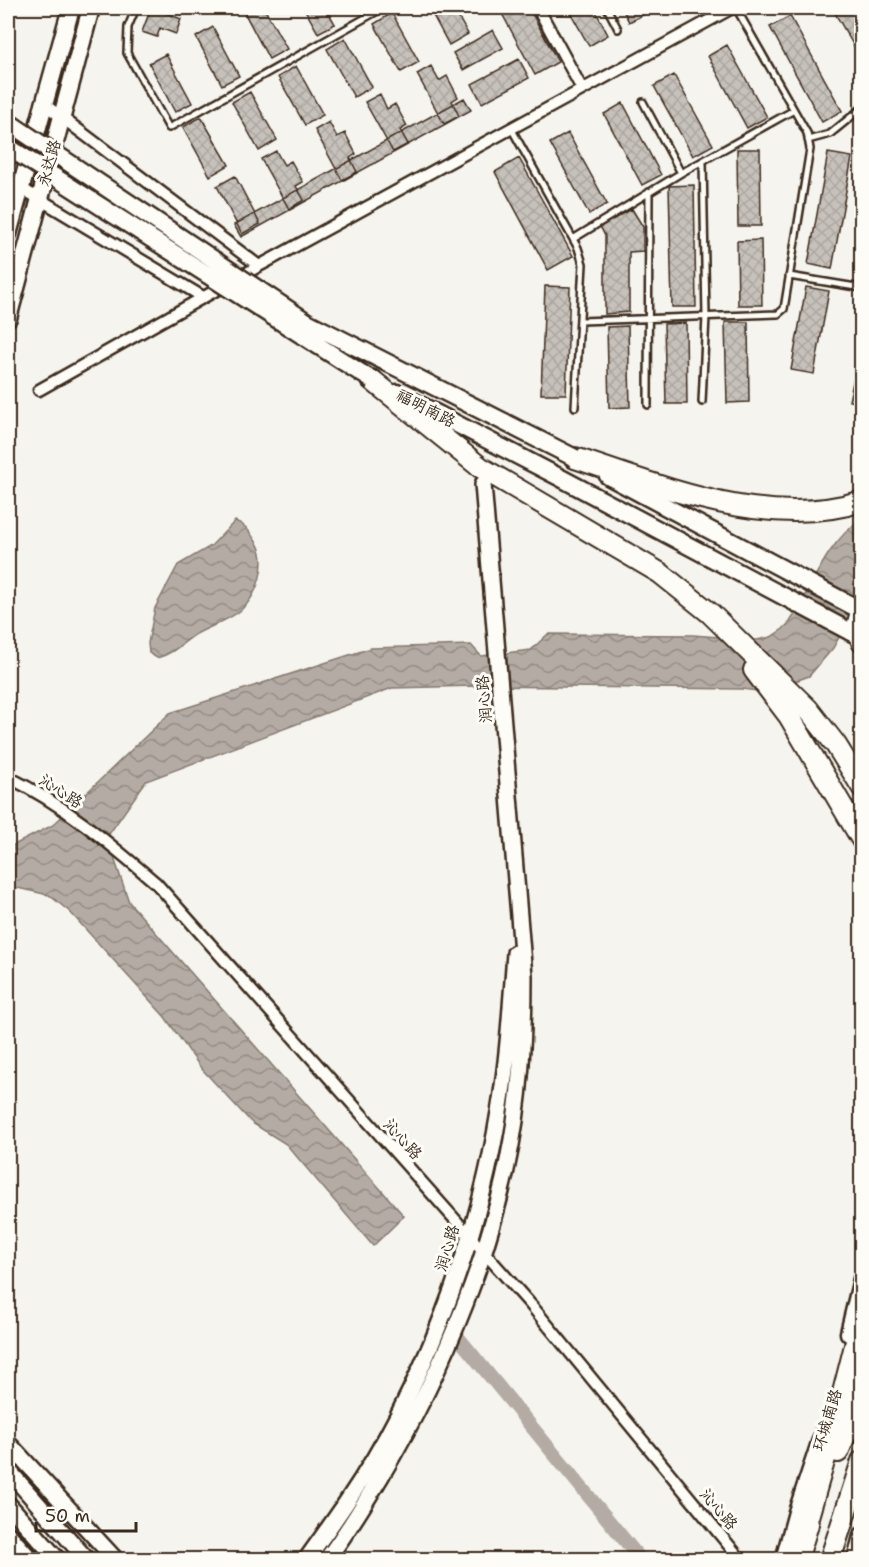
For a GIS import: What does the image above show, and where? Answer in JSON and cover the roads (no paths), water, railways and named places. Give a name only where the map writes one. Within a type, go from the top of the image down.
[{"type":"highway","points":[[372,380],[480,467],[660,573],[710,613],[808,709],[836,745],[861,787]]},
{"type":"highway","points":[[575,458],[708,501],[789,512],[844,506],[861,501]]},
{"type":"highway","points":[[861,609],[858,623],[861,640]]},
{"type":"highway","points":[[710,613],[789,716],[861,840]]},
{"type":"highway","points":[[797,1560],[835,1424],[861,1318]]},
{"type":"highway","points":[[803,1534],[855,1413],[861,1381]]},
{"type":"highway","points":[[831,1560],[861,1461]]},
{"type":"highway","points":[[831,1560],[861,1499]]},
{"type":"main road","name":"永达路","points":[[8,234],[71,8]]},
{"type":"main road","name":"永达路","points":[[8,318],[91,8]]},
{"type":"main road","name":"福明南路","points":[[8,122],[307,322],[575,458],[861,609]]},
{"type":"main road","name":"福明南路","points":[[8,147],[372,380],[559,477],[861,640]]},
{"type":"main road","name":"环城南路","points":[[784,1560],[797,1512],[837,1390],[861,1279]]},
{"type":"main road","points":[[856,1560],[861,1536]]},
{"type":"street","points":[[538,8],[582,89]]},
{"type":"street","points":[[39,390],[259,266],[734,8]]},
{"type":"street","points":[[44,104],[259,266]]},
{"type":"street","points":[[21,188],[203,297]]},
{"type":"street","name":"润心路","points":[[327,1560],[363,1506],[409,1428],[437,1371],[483,1251],[499,1199],[515,1122],[524,1045],[524,976],[483,484]]},
{"type":"street","name":"沁心路","points":[[8,777],[35,790],[91,828],[156,883],[531,1305],[741,1560]]},
{"type":"street","name":"润心路","points":[[306,1560],[349,1499],[398,1415],[451,1295],[483,1187],[499,1114],[510,1036],[518,912]]},
{"type":"street","points":[[8,1443],[116,1560]]},
{"type":"street","points":[[8,1470],[87,1560]]},
{"type":"street","points":[[8,1504],[58,1560]]},
{"type":"street","points":[[8,1534],[31,1560]]},
{"type":"lane","points":[[136,8],[128,27],[127,53],[169,128],[383,8]]},
{"type":"lane","points":[[607,8],[618,29]]},
{"type":"lane","points":[[581,321],[778,314],[784,309],[810,149],[807,133],[734,8]]},
{"type":"lane","points":[[643,102],[681,173]]},
{"type":"lane","points":[[808,140],[830,134],[861,108]]},
{"type":"lane","points":[[573,239],[681,173],[794,110]]},
{"type":"lane","points":[[512,128],[578,248],[583,264],[575,406]]},
{"type":"lane","points":[[702,402],[706,316],[703,161]]},
{"type":"lane","points":[[648,405],[649,192]]},
{"type":"lane","points":[[789,276],[861,288]]},
{"type":"water","points":[[861,519],[861,598],[833,648],[809,676],[765,692],[742,689],[477,686],[392,688],[146,781],[107,837],[129,902],[404,1216],[373,1246],[286,1144],[252,1123],[201,1068],[165,1017],[70,912],[49,895],[8,886],[8,848],[53,825],[170,713],[371,648],[471,645],[481,656],[531,650],[548,634],[693,635],[757,640],[771,637],[790,622],[829,553],[849,529]]},
{"type":"water","points":[[235,521],[248,530],[260,551],[262,560],[260,579],[252,596],[236,614],[196,634],[173,651],[157,658],[149,653],[148,643],[155,608],[178,565],[211,546]]},
{"type":"waterway","points":[[448,1325],[641,1560]]}]
